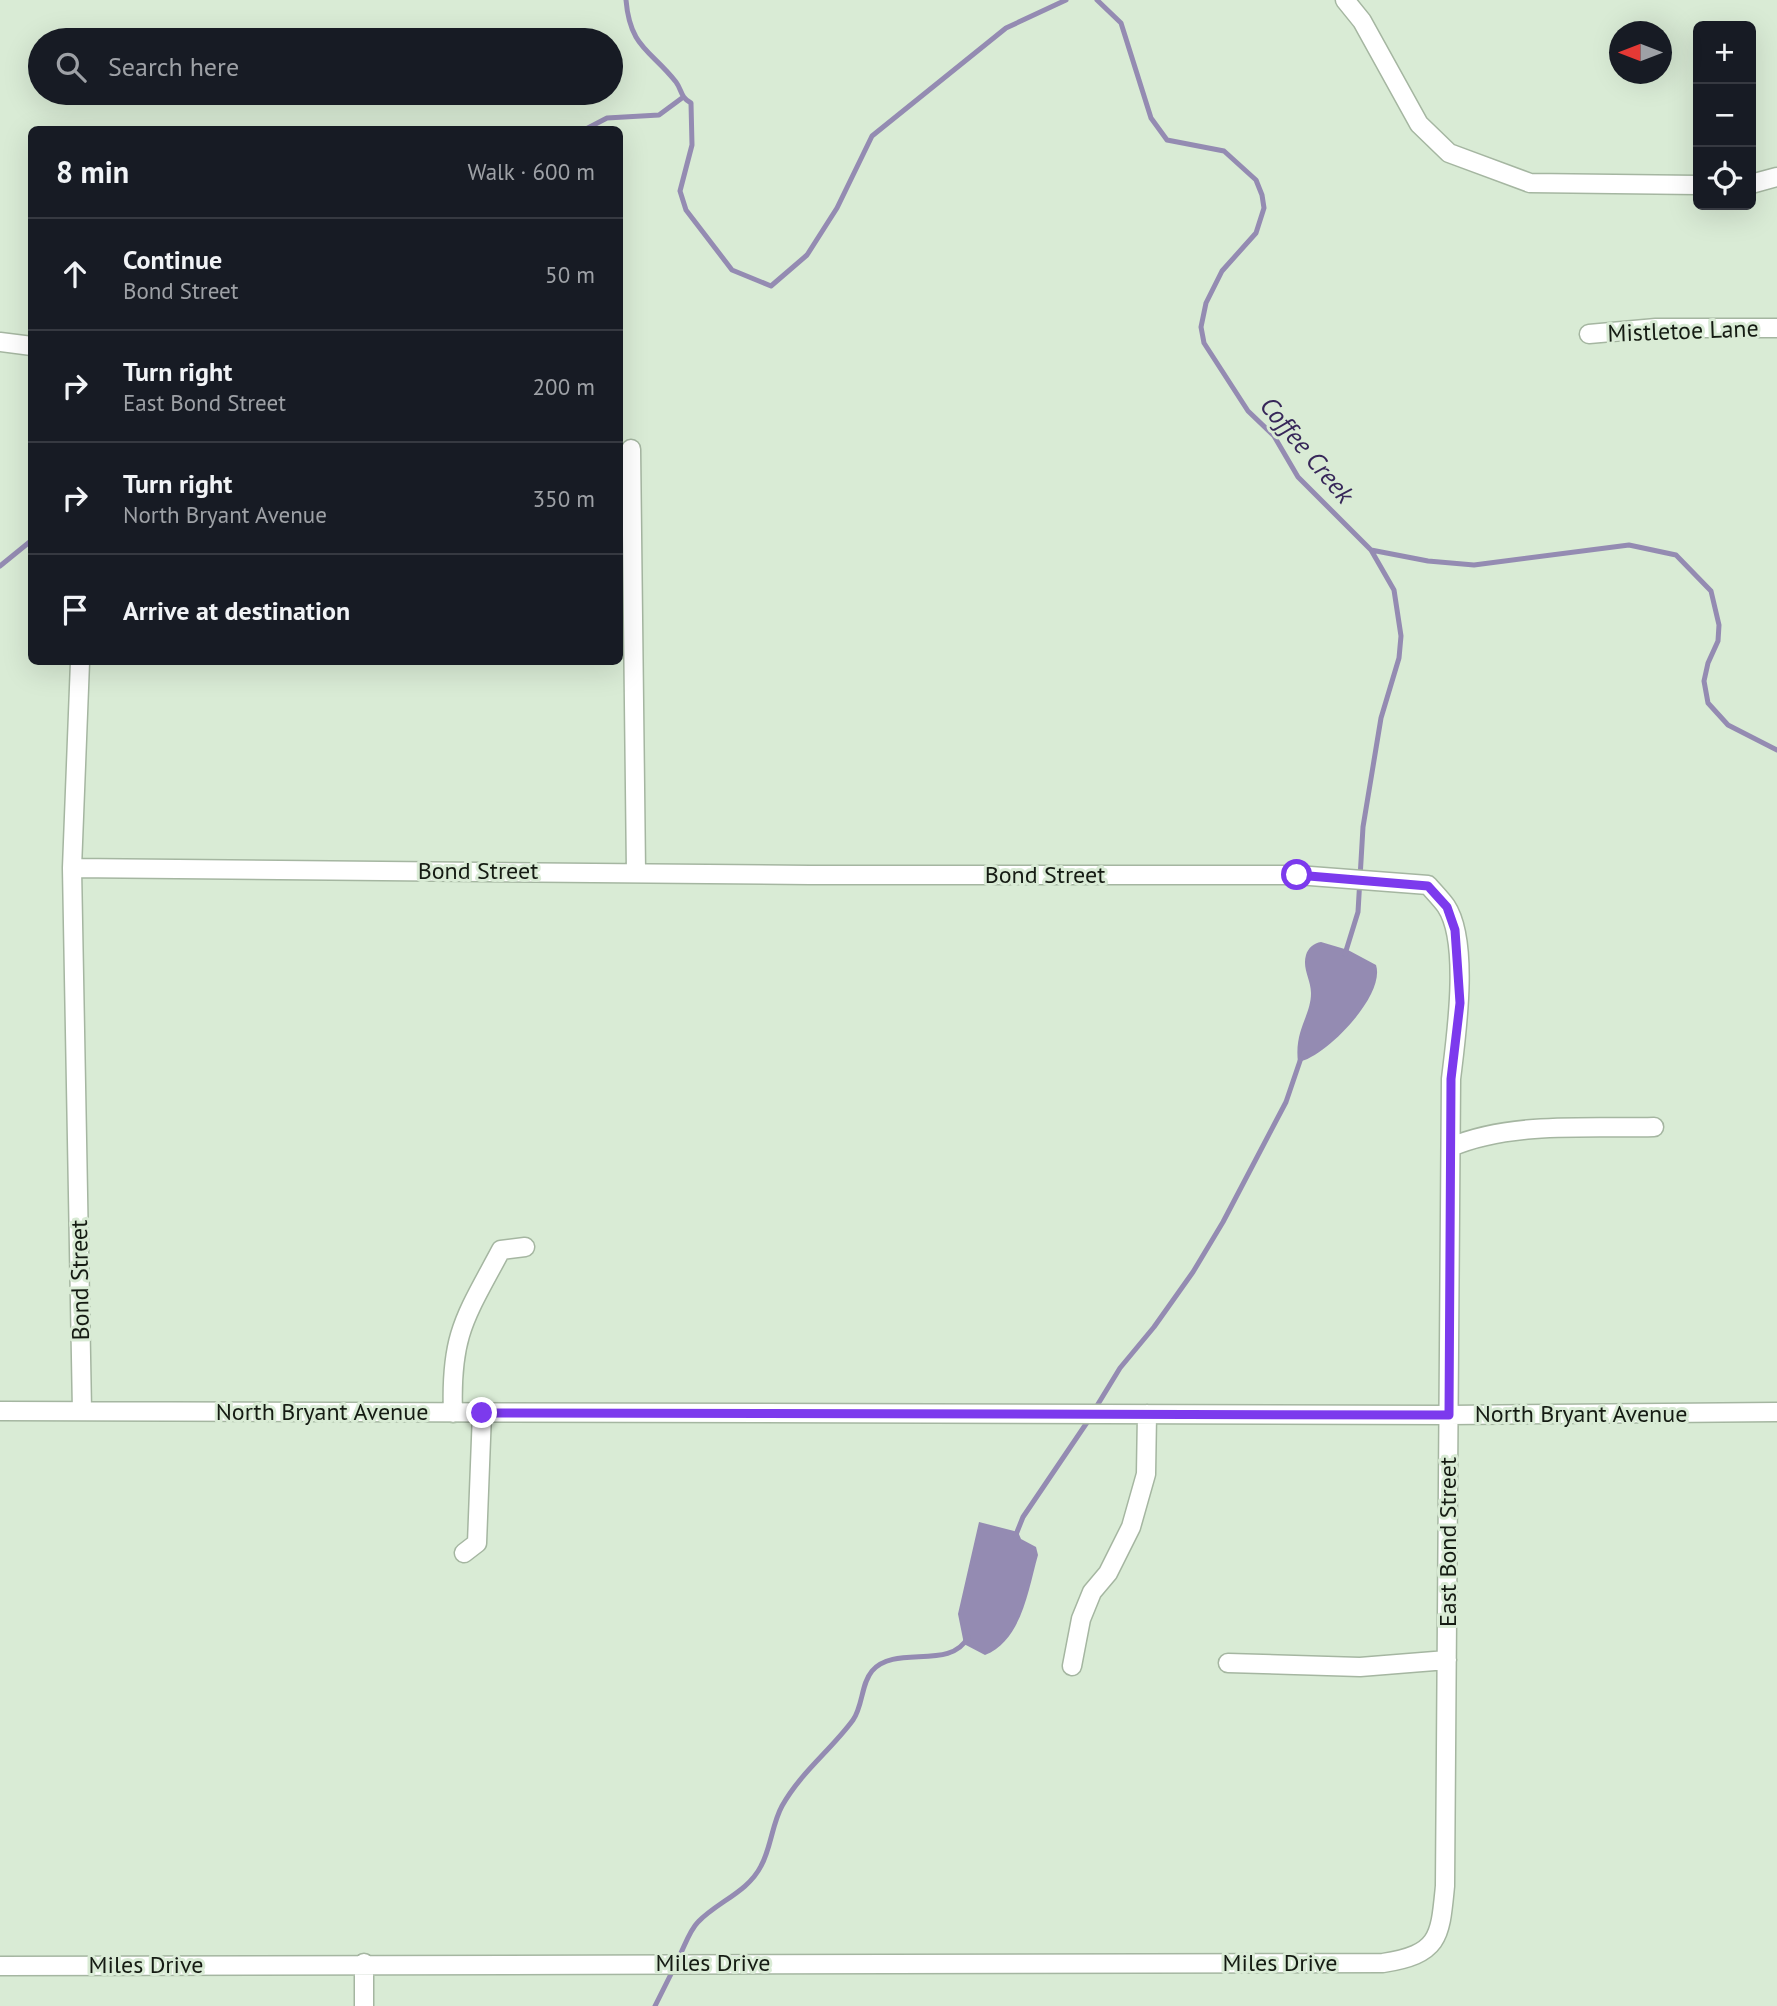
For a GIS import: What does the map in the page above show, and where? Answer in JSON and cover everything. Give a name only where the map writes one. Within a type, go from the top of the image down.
[{"type":"street","points":[[1345,0],[1362,21],[1419,124],[1449,153],[1530,183],[1693,185]]},
{"type":"street","points":[[1756,183],[1777,177]]},
{"type":"street","name":"Mistletoe Lane","points":[[1589,334],[1656,328],[1777,328]]},
{"type":"street","points":[[0,342],[28,346]]},
{"type":"street","points":[[631,449],[636,872]]},
{"type":"street","points":[[72,868],[80,665]]},
{"type":"street","name":"Bond Street","points":[[82,1411],[72,868],[1297,875],[1428,886]]},
{"type":"street","name":"East Bond Street","points":[[1424,1950],[1441,1931],[1445,1886],[1451,1079],[1460,1003],[1455,930],[1447,907],[1428,886]]},
{"type":"street","points":[[1451,1147],[1479,1137],[1543,1130],[1654,1127]]},
{"type":"street","points":[[453,1413],[453,1360],[463,1320],[501,1250],[524,1247]]},
{"type":"street","name":"North Bryant Avenue","points":[[0,1411],[1449,1415],[1777,1412]]},
{"type":"street","points":[[464,1553],[477,1543],[482,1413]]},
{"type":"street","points":[[1072,1666],[1081,1619],[1092,1592],[1108,1573],[1131,1527],[1146,1474],[1147,1414]]},
{"type":"street","points":[[1228,1663],[1360,1667],[1447,1660]]},
{"type":"street","name":"Miles Drive","points":[[0,1966],[364,1963],[1384,1963],[1411,1958],[1424,1950]]},
{"type":"street","points":[[364,1963],[364,2006]]},
{"type":"shaded area","points":[[1321,942],[1348,950],[1376,965],[1377,978],[1363,1008],[1351,1023],[1323,1049],[1298,1062],[1298,1041],[1311,993],[1305,965],[1306,955],[1312,946]]},
{"type":"shaded area","points":[[979,1522],[1018,1532],[1021,1539],[1036,1547],[1038,1555],[1027,1598],[1015,1626],[997,1648],[985,1655],[964,1644],[958,1614]]},
{"type":"waterway","name":"Coffee Creek","points":[[626,0],[628,16],[637,39],[667,71],[683,96],[691,103],[692,145],[680,191],[686,210],[732,270],[771,286],[807,255],[837,208],[872,136],[1006,28],[1066,0]]},
{"type":"waterway","name":"Coffee Creek","points":[[1097,0],[1121,23],[1151,118],[1167,140],[1224,151],[1256,180],[1264,208],[1256,233],[1222,271],[1206,303],[1201,327],[1204,343],[1248,411],[1274,436],[1298,477],[1371,550],[1428,561],[1474,565],[1629,545],[1676,555],[1711,591],[1719,625],[1718,641],[1708,663],[1704,681],[1708,703],[1728,725],[1777,750]]},
{"type":"waterway","points":[[592,126],[607,118],[659,115],[682,98]]},
{"type":"waterway","points":[[0,566],[28,543]]},
{"type":"waterway","points":[[1345,954],[1358,912],[1363,827],[1381,718],[1399,658],[1401,636],[1394,590],[1371,550]]},
{"type":"waterway","points":[[1095,1409],[1120,1368],[1154,1327],[1193,1272],[1223,1222],[1286,1102],[1301,1058]]},
{"type":"waterway","points":[[1015,1537],[1023,1517],[1090,1418]]},
{"type":"waterway","points":[[678,1959],[698,1922],[755,1875],[764,1859],[782,1806],[798,1782],[853,1720],[872,1671],[882,1663],[894,1659],[949,1653],[960,1647],[968,1637]]},
{"type":"waterway","points":[[655,2006],[674,1968]]},
{"type":"route","points":[[482,1413],[1449,1415],[1451,1079],[1460,1003],[1455,930],[1447,907],[1428,886],[1396,881],[1297,875]]}]
